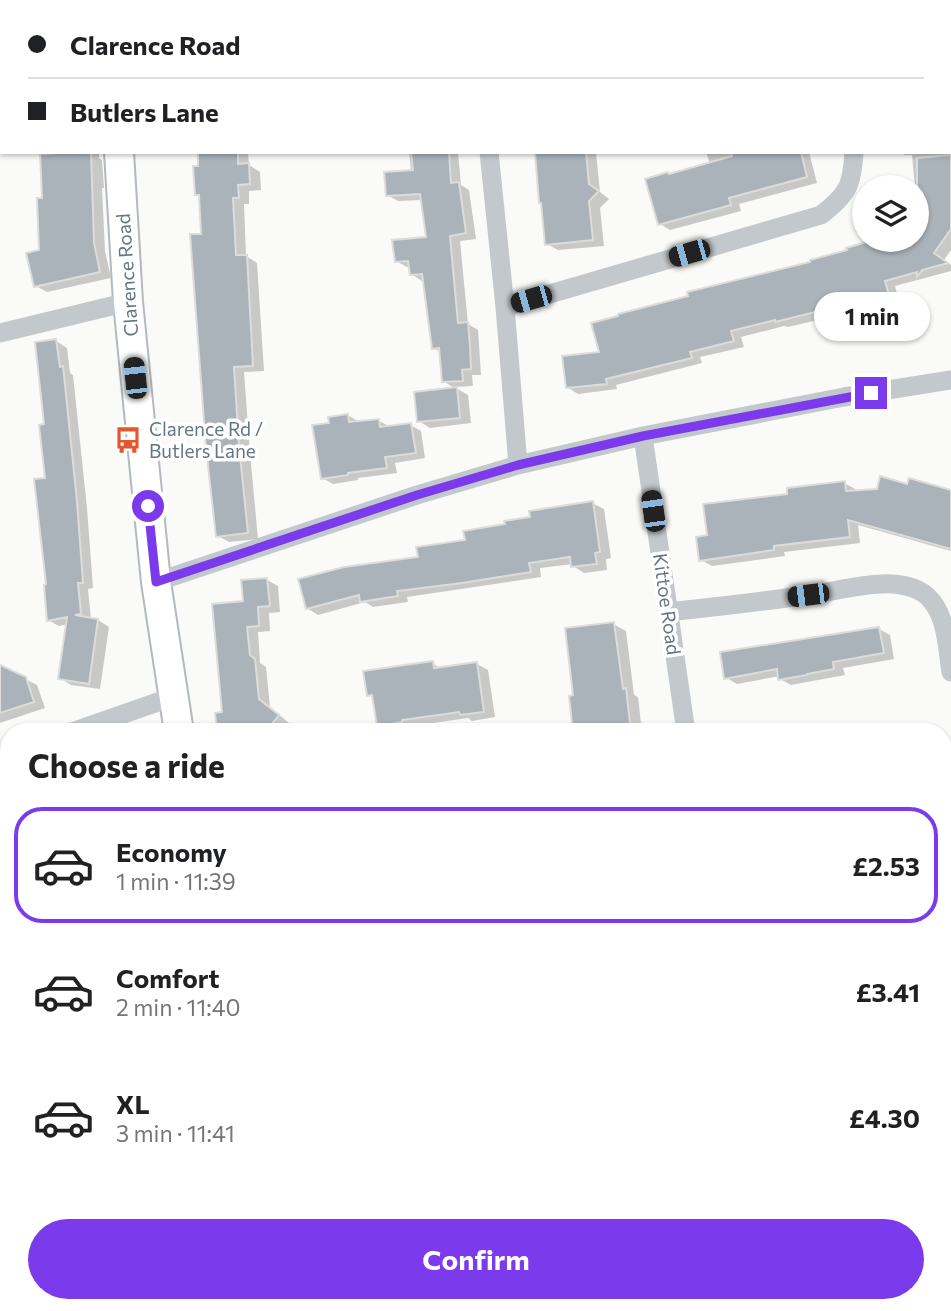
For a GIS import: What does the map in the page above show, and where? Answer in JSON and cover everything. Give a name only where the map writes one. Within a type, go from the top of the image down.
[{"type":"street","name":"Clarence Road","points":[[119,154],[128,302],[156,582],[178,723]]},
{"type":"street","points":[[489,154],[518,465]]},
{"type":"street","points":[[505,307],[821,215],[839,201],[845,191],[852,176],[855,154]]},
{"type":"street","points":[[0,333],[128,302]]},
{"type":"street","points":[[156,582],[417,495],[518,465],[643,436],[844,397],[951,380]]},
{"type":"street","name":"Kittoe Road","points":[[643,436],[686,723]]},
{"type":"street","points":[[668,612],[882,583],[911,587],[926,595],[937,609],[944,628],[951,672]]},
{"type":"street","points":[[98,723],[175,696]]},
{"type":"building","points":[[40,154],[91,154],[94,243],[100,272],[34,287],[26,253],[39,250],[37,198],[42,198]]},
{"type":"building","points":[[198,154],[238,154],[238,164],[249,163],[250,184],[238,185],[239,198],[233,198],[236,255],[247,255],[253,366],[234,367],[248,533],[216,537],[206,448],[190,234],[201,234],[199,195],[195,195],[193,166],[198,166]]},
{"type":"building","points":[[411,154],[449,154],[451,183],[459,182],[466,233],[450,236],[458,323],[468,322],[471,369],[462,370],[463,381],[442,382],[439,348],[432,349],[422,274],[410,275],[408,261],[395,262],[392,240],[426,237],[420,194],[386,196],[384,172],[413,170]]},
{"type":"building","points":[[535,154],[586,154],[589,184],[599,191],[589,201],[593,240],[545,245]]},
{"type":"building","points":[[801,154],[807,177],[729,198],[731,205],[658,225],[645,179],[732,156]]},
{"type":"building","points":[[951,155],[951,229],[934,253],[948,263],[922,270],[917,277],[917,272],[885,281],[889,295],[864,302],[866,307],[842,313],[840,308],[819,311],[731,331],[734,341],[690,352],[692,358],[606,379],[607,384],[566,388],[562,356],[599,352],[591,323],[688,296],[687,292],[810,262],[852,246],[852,252],[929,252],[929,175],[917,175],[917,158]]},
{"type":"building","points":[[56,339],[60,367],[63,366],[83,583],[78,583],[81,614],[75,615],[98,619],[89,684],[58,679],[67,617],[47,621],[46,584],[34,479],[45,478],[39,425],[44,424],[35,342]]},
{"type":"building","points":[[457,387],[460,418],[417,422],[414,392]]},
{"type":"building","points":[[348,414],[349,422],[379,419],[380,427],[411,423],[416,453],[385,457],[387,468],[321,479],[312,425],[329,423],[328,417]]},
{"type":"building","points":[[880,476],[907,484],[909,478],[951,490],[951,549],[848,520],[850,537],[774,546],[774,550],[699,561],[696,537],[707,535],[703,504],[787,494],[787,488],[845,481],[846,491],[877,489]]},
{"type":"building","points":[[593,501],[600,552],[595,553],[597,564],[571,567],[570,557],[529,563],[531,572],[397,591],[398,596],[360,602],[359,595],[306,609],[298,579],[344,567],[418,557],[416,547],[465,540],[463,531],[530,517],[529,511]]},
{"type":"building","points":[[267,578],[270,606],[258,607],[259,626],[247,627],[250,655],[255,659],[259,699],[279,715],[273,723],[216,723],[215,713],[222,712],[212,604],[243,601],[241,580]]},
{"type":"building","points":[[614,622],[630,723],[572,723],[569,696],[573,695],[565,628]]},
{"type":"building","points":[[879,627],[884,653],[833,662],[834,669],[778,680],[777,669],[724,679],[720,652]]},
{"type":"building","points":[[433,661],[434,668],[477,662],[484,712],[460,715],[459,712],[397,723],[376,723],[372,695],[367,696],[363,671]]},
{"type":"building","points":[[0,665],[26,677],[34,702],[0,713]]},
{"type":"place","name":"Clarence Rd / Butlers Lane","points":[[128,440]]},
{"type":"route","points":[[148,506],[156,582],[417,495],[518,465],[643,436],[871,393]]}]
